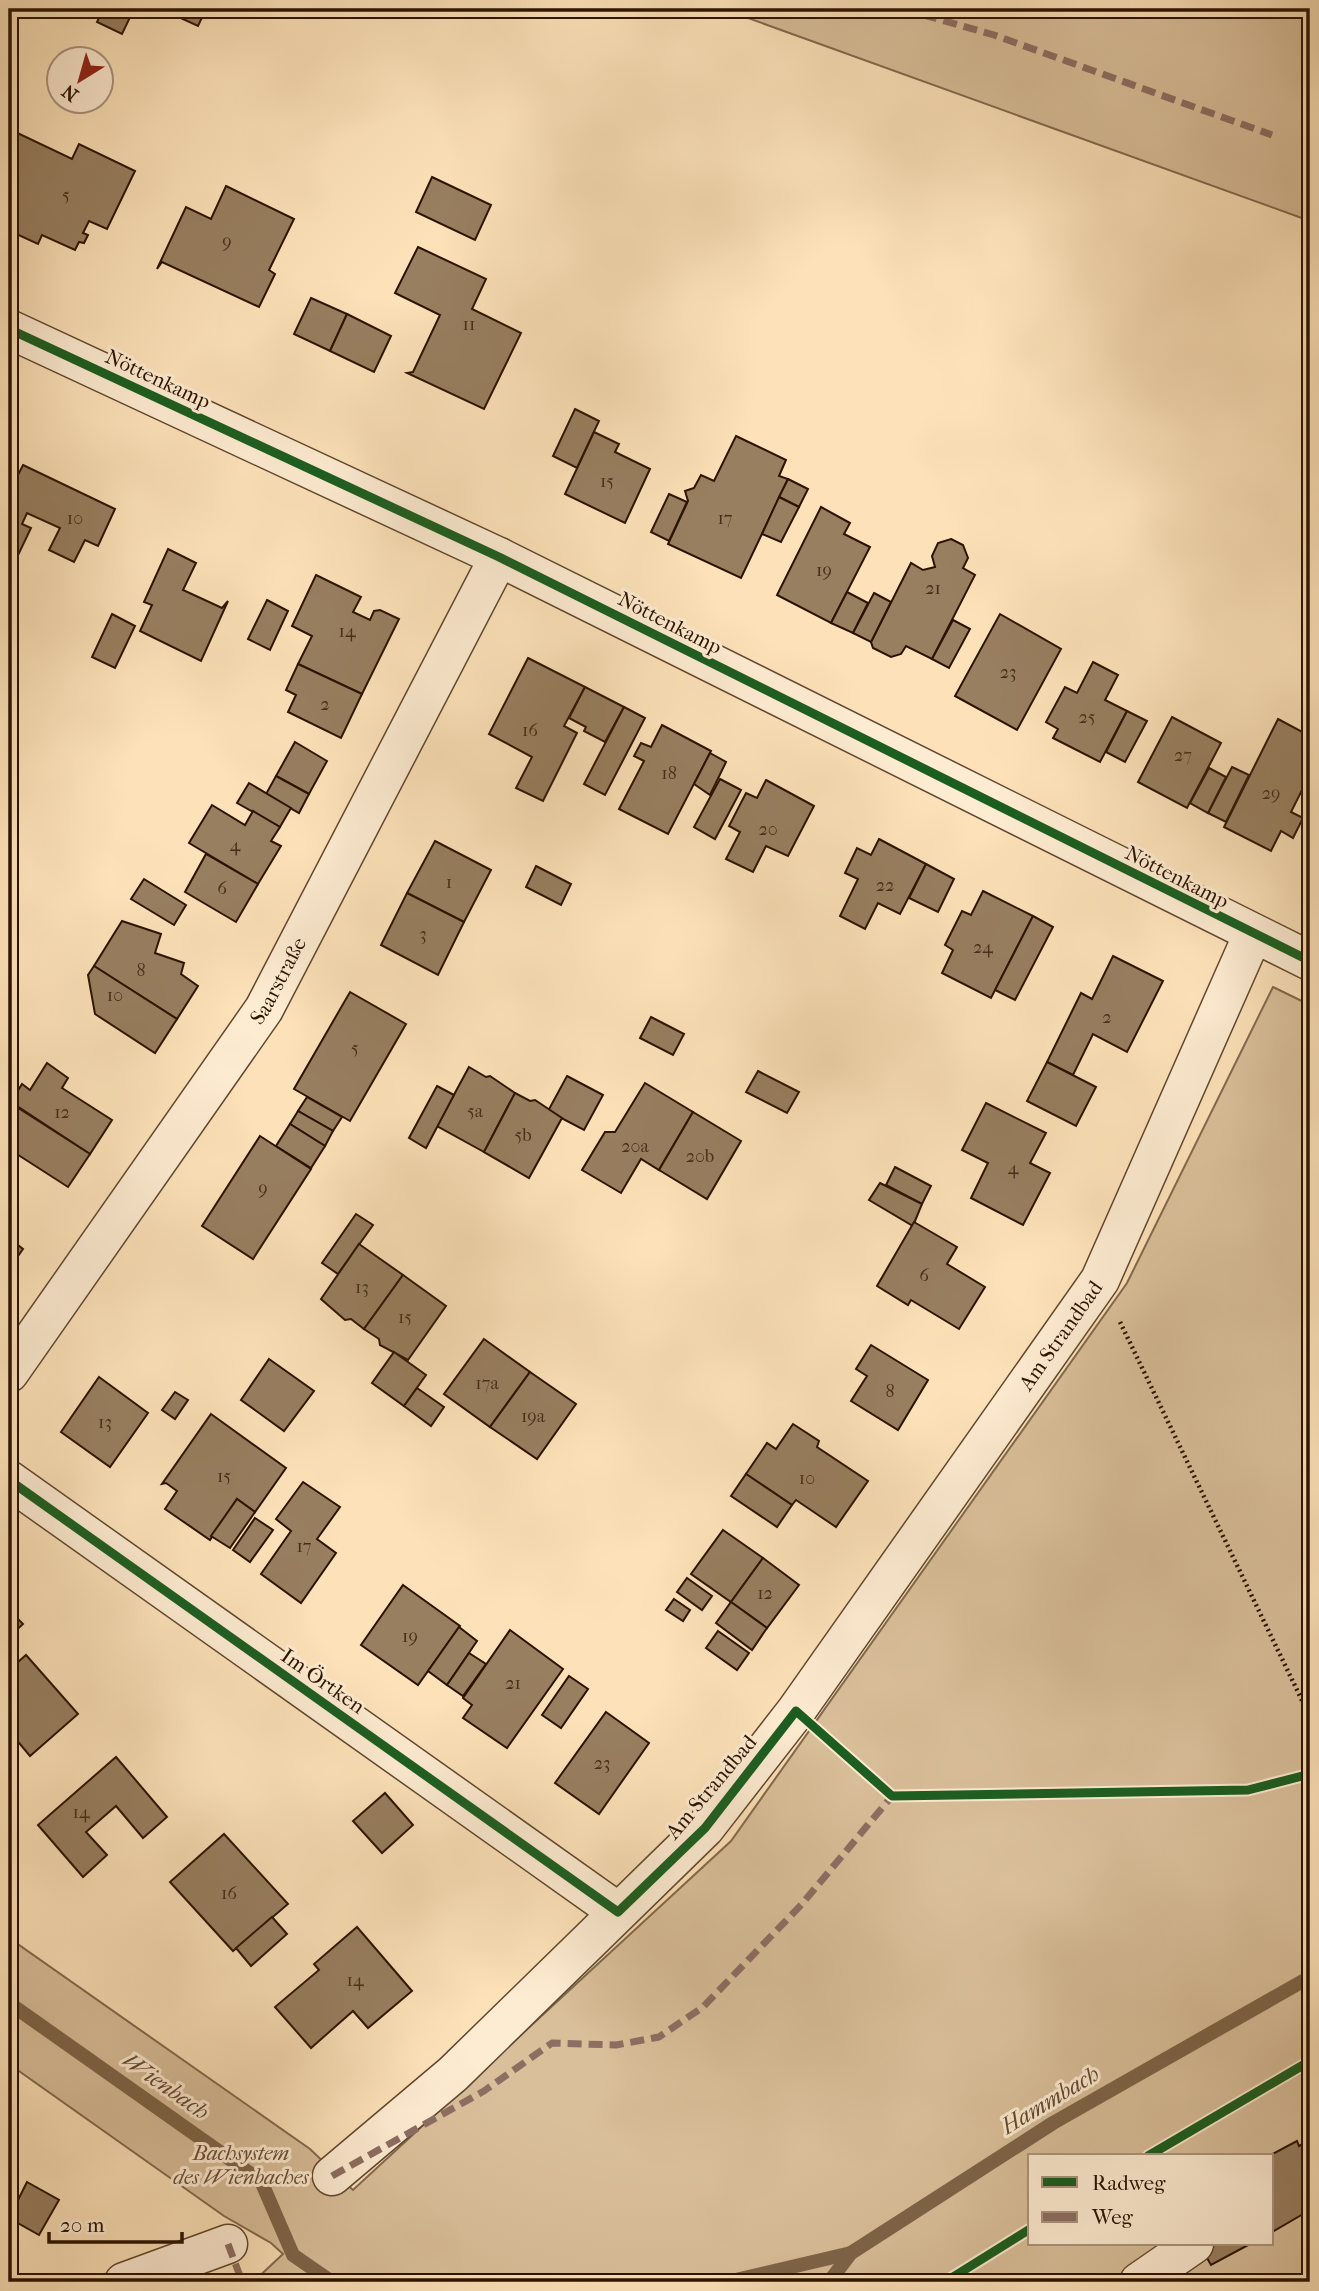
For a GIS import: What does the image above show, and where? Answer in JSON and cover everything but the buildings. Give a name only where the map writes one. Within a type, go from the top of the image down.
[{"type":"street","name":"Nöttenkamp","points":[[9,329],[499,557],[1310,961]]},
{"type":"street","name":"Saarstraße","points":[[9,1373],[264,1009],[499,557]]},
{"type":"street","name":"Am Strandbad","points":[[332,2176],[453,2074],[705,1828],[796,1711],[1100,1280],[1253,934]]},
{"type":"street","name":"Im Örtken","points":[[9,1480],[618,1912]]},
{"type":"street","points":[[124,2282],[228,2244]]},
{"type":"street","points":[[1139,2282],[1191,2246]]},
{"type":"path","points":[[1100,1280],[1310,1717]]},
{"type":"path","points":[[796,1711],[892,1796],[1248,1790],[1310,1773]]},
{"type":"green space","points":[[723,9],[1310,9],[1310,221]]},
{"type":"green space","name":"Bachsystem des Wienbaches","points":[[1273,987],[1310,1005],[1310,2282],[253,2282],[283,2254],[271,2243],[224,2216],[9,2064],[9,1938],[310,2149],[353,2190],[731,1841],[1127,1283]]},
{"type":"waterway","name":"Hammbach","points":[[829,2282],[851,2253],[1053,2123],[1310,1977]]},
{"type":"waterway","name":"Wienbach","points":[[9,2003],[261,2181],[293,2255],[332,2282]]},
{"type":"waterway","name":"Wienbach","points":[[727,2282],[851,2253]]},
{"type":"marked path","points":[[903,9],[994,35],[1272,135]]},
{"type":"marked path","points":[[332,2176],[484,2091],[552,2043],[616,2045],[659,2037],[703,2007],[802,1904],[892,1796]]},
{"type":"marked path","points":[[228,2244],[240,2276],[238,2282]]},
{"type":"cycle path","points":[[9,329],[499,557],[1310,961]]},
{"type":"cycle path","points":[[9,1480],[618,1912],[705,1828],[796,1711],[892,1796],[1248,1790],[1310,1774]]},
{"type":"cycle path","points":[[1151,2154],[1310,2061]]},
{"type":"cycle path","points":[[945,2282],[1028,2230]]}]
